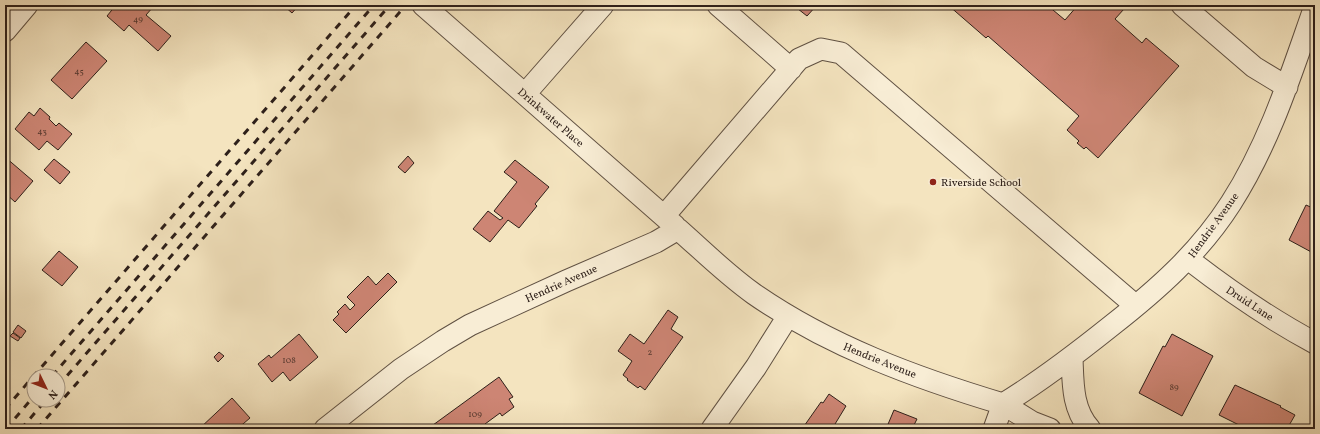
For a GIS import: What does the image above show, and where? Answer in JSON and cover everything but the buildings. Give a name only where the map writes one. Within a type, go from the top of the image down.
[{"type":"street","points":[[5,30],[27,5]]},
{"type":"street","points":[[526,94],[603,5]]},
{"type":"street","points":[[718,5],[791,69]]},
{"type":"street","points":[[1182,5],[1254,67],[1287,87]]},
{"type":"street","name":"Hendrie Avenue","points":[[325,429],[401,369],[443,341],[470,325],[656,242],[671,223],[738,282],[788,316],[814,331],[874,359],[948,387],[1003,404],[1034,385],[1072,358],[1136,306],[1188,259],[1217,223],[1244,182],[1267,136],[1287,87],[1315,6]]},
{"type":"street","name":"Drinkwater Place","points":[[429,11],[526,94],[671,223]]},
{"type":"street","points":[[671,223],[799,59],[821,49],[841,53],[1136,306]]},
{"type":"street","name":"Druid Lane","points":[[1188,259],[1216,281],[1293,331],[1315,343]]},
{"type":"street","points":[[712,429],[752,373],[788,316]]},
{"type":"street","points":[[1072,358],[1073,391],[1077,408],[1084,422],[1090,429]]},
{"type":"street","points":[[994,429],[1003,404],[1032,422],[1050,429]]},
{"type":"railway","points":[[5,409],[356,5]]},
{"type":"railway","points":[[59,368],[374,5]]},
{"type":"railway","points":[[66,377],[390,5]]},
{"type":"railway","points":[[37,429],[406,5]]},
{"type":"railway","points":[[6,429],[26,405]]},
{"type":"railway","points":[[21,429],[39,408]]},
{"type":"place","name":"Riverside School","points":[[933,182]]}]
